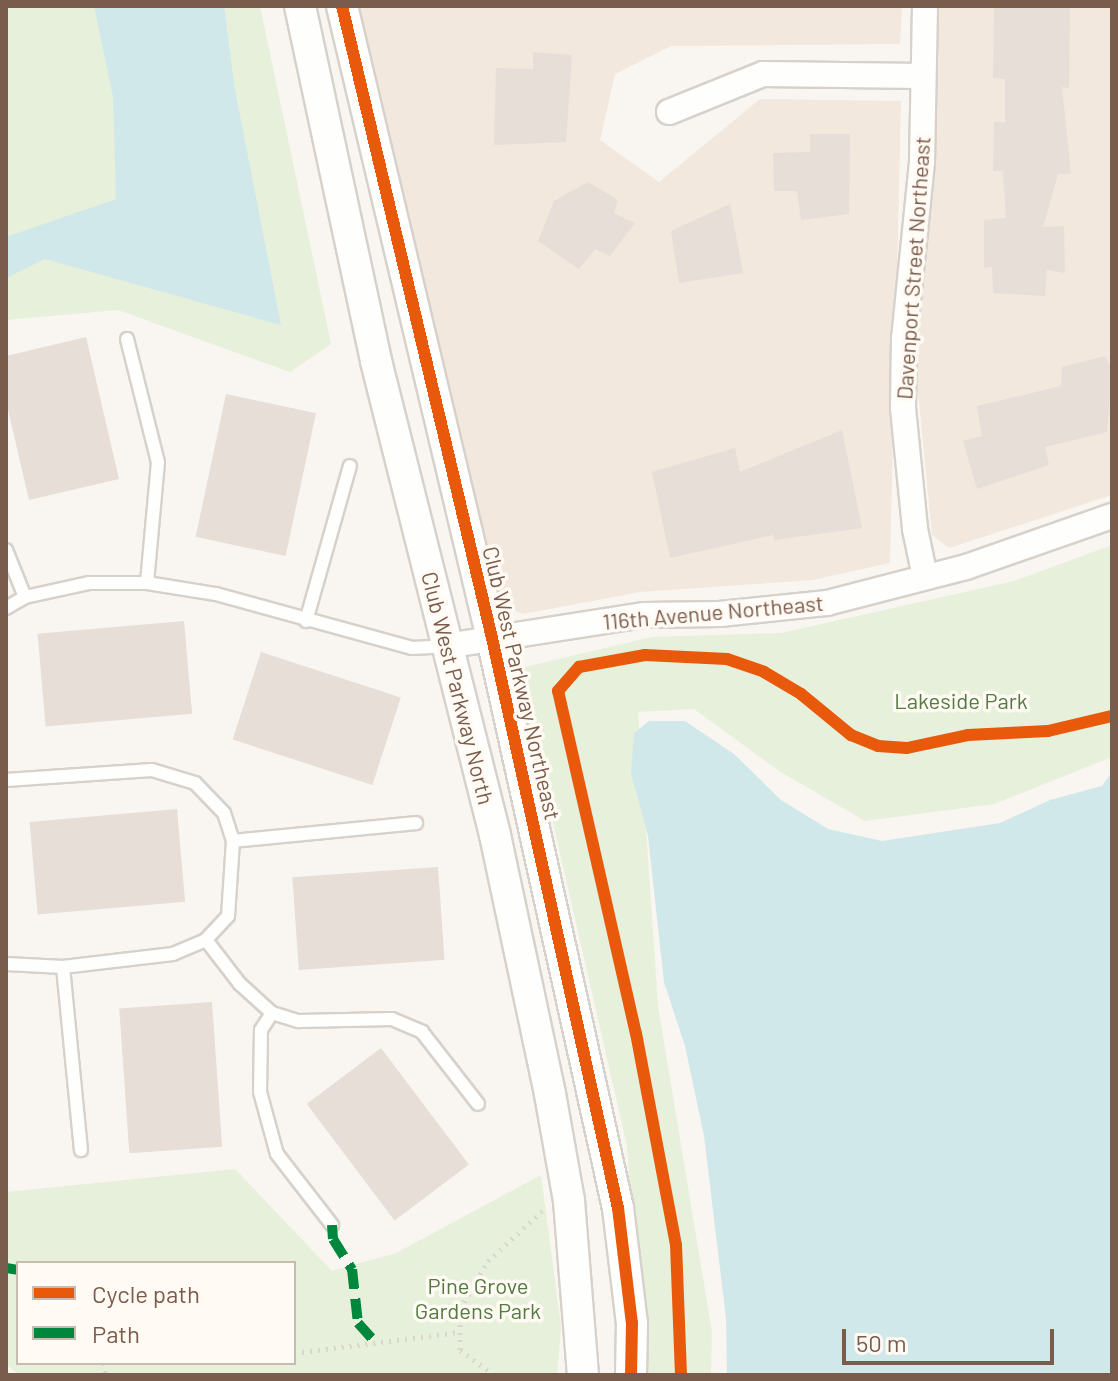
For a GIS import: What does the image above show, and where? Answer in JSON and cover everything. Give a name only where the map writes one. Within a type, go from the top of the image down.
[{"type":"street","name":"Club West Parkway North","points":[[300,6],[376,361],[495,835],[550,1094],[569,1201],[583,1375]]},
{"type":"street","name":"Club West Parkway Northeast","points":[[342,6],[492,638],[618,1208],[632,1323],[631,1375]]},
{"type":"street","name":"Davenport Street Northeast","points":[[925,6],[922,162],[904,338],[903,408],[915,529],[925,577]]},
{"type":"street","points":[[669,112],[763,74],[922,76]]},
{"type":"street","name":"116th Avenue Northeast","points":[[446,646],[645,615],[720,614],[827,603],[1035,546],[1112,516]]},
{"type":"lane","points":[[127,339],[158,462],[147,583]]},
{"type":"lane","points":[[306,621],[350,466]]},
{"type":"lane","points":[[6,550],[25,597]]},
{"type":"lane","points":[[6,608],[25,597],[89,583],[147,583],[216,594],[412,648],[446,646]]},
{"type":"lane","points":[[6,780],[152,770],[195,783],[224,813],[233,841],[228,916],[206,940],[173,954],[63,967],[6,964]]},
{"type":"lane","points":[[233,841],[416,823]]},
{"type":"lane","points":[[206,940],[240,984],[272,1013],[299,1021],[392,1019],[422,1032],[478,1104]]},
{"type":"lane","points":[[63,967],[81,1150]]},
{"type":"lane","points":[[272,1013],[261,1030],[260,1092],[277,1154],[332,1225]]},
{"type":"path","points":[[494,1375],[460,1350],[460,1309],[488,1261],[545,1207]]},
{"type":"path","points":[[296,1353],[460,1332]]},
{"type":"shaded area","points":[[345,6],[902,6],[900,44],[671,46],[615,74],[600,140],[659,182],[760,99],[901,101],[890,563],[813,580],[640,592],[523,614],[500,605],[455,481]]},
{"type":"shaded area","points":[[925,6],[1112,6],[1112,495],[949,548],[932,535],[915,360]]},
{"type":"green space","points":[[6,6],[260,6],[331,344],[290,372],[118,310],[6,320]]},
{"type":"green space","name":"Lakeside Park","points":[[1112,545],[1112,757],[994,804],[865,821],[779,771],[694,709],[638,712],[658,1006],[712,1332],[711,1375],[643,1375],[627,1146],[538,757],[499,673],[652,637],[781,633],[1014,581]]},
{"type":"green space","name":"Pine Grove Gardens Park","points":[[235,1169],[332,1271],[396,1253],[541,1175],[561,1326],[557,1375],[19,1375],[6,1364],[6,1192]]},
{"type":"water","points":[[94,6],[224,6],[235,90],[281,325],[45,259],[6,278],[6,237],[116,199],[113,97]]},
{"type":"water","points":[[649,721],[685,721],[734,754],[781,800],[828,829],[882,841],[1000,823],[1050,800],[1102,786],[1112,772],[1112,1375],[727,1375],[726,1318],[704,1136],[685,1046],[664,982],[648,836],[631,773],[634,733]]},
{"type":"building","points":[[994,6],[1070,6],[1069,88],[1062,87],[1071,174],[1058,174],[1043,227],[1064,226],[1065,273],[1047,270],[1045,296],[993,293],[992,267],[984,268],[984,220],[1006,218],[1003,171],[993,171],[994,122],[1005,122],[1005,79],[993,78]]},
{"type":"building","points":[[533,52],[572,55],[566,142],[494,145],[496,68],[533,69]]},
{"type":"building","points":[[810,134],[850,134],[849,214],[801,220],[797,191],[774,191],[773,153],[810,152]]},
{"type":"building","points":[[588,182],[618,200],[614,213],[635,223],[610,256],[595,249],[579,269],[538,241],[554,201]]},
{"type":"building","points":[[730,204],[743,273],[679,283],[671,231]]},
{"type":"building","points":[[86,337],[119,479],[29,500],[6,401],[6,356]]},
{"type":"building","points":[[1105,356],[1112,369],[1107,432],[1045,447],[1049,465],[977,489],[963,441],[982,436],[977,406],[1061,386],[1062,367]]},
{"type":"building","points":[[226,394],[316,413],[286,556],[196,537]]},
{"type":"building","points":[[842,430],[862,528],[774,540],[773,535],[670,558],[652,472],[735,448],[740,472]]},
{"type":"building","points":[[184,621],[192,714],[46,726],[38,634]]},
{"type":"building","points":[[261,652],[401,697],[372,785],[233,739]]},
{"type":"building","points":[[177,809],[185,902],[38,915],[30,822]]},
{"type":"building","points":[[438,867],[444,960],[299,970],[292,877]]},
{"type":"building","points":[[212,1002],[222,1147],[129,1153],[119,1008]]},
{"type":"building","points":[[381,1048],[469,1165],[395,1221],[307,1104]]},
{"type":"marked path","points":[[332,1225],[333,1239],[352,1269],[358,1323],[376,1343]]},
{"type":"marked path","points":[[6,1268],[16,1270]]},
{"type":"cycle path","points":[[342,6],[492,638],[618,1208],[632,1323],[631,1375]]},
{"type":"cycle path","points":[[681,1375],[676,1245],[636,1034],[558,691],[579,667],[645,655],[727,659],[764,672],[801,694],[851,735],[878,746],[907,748],[968,735],[1048,731],[1112,716]]}]
